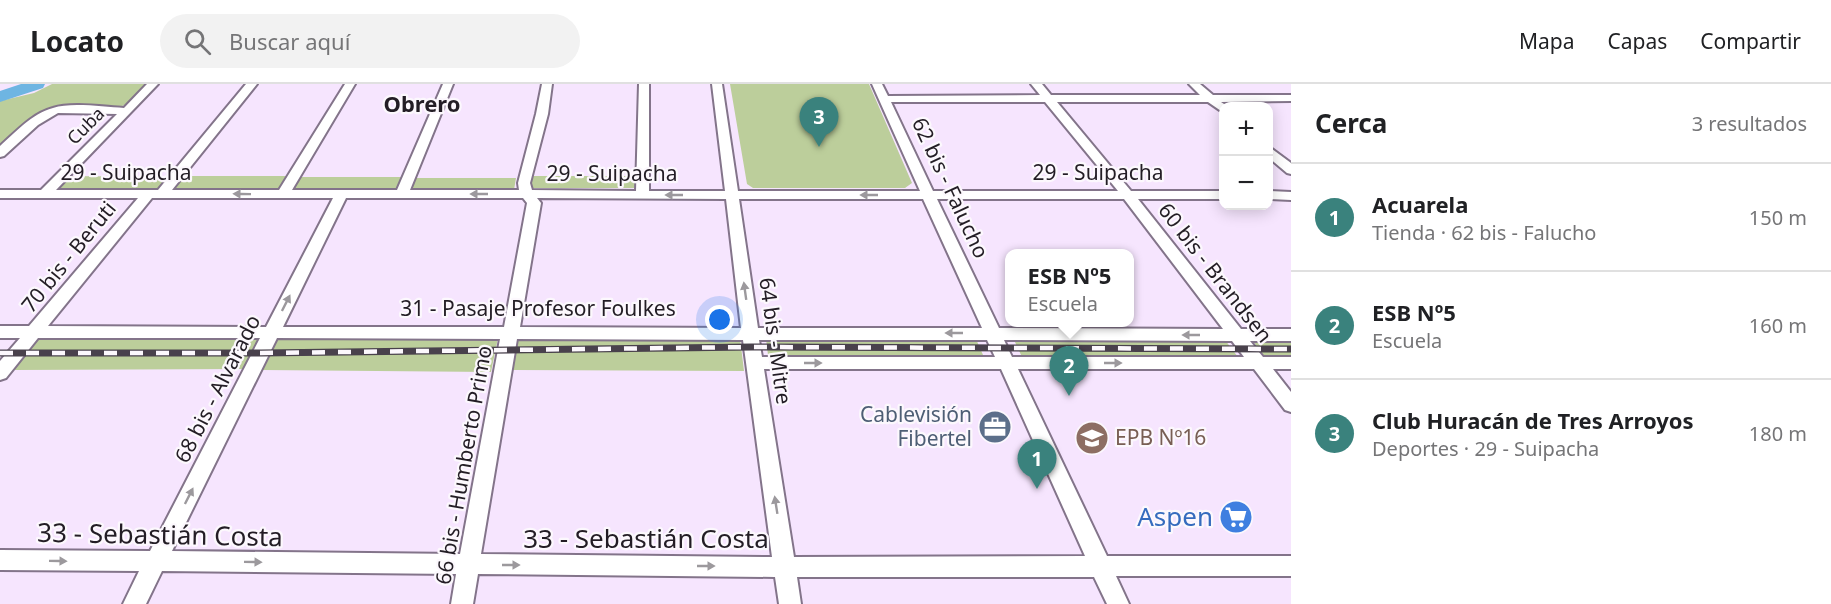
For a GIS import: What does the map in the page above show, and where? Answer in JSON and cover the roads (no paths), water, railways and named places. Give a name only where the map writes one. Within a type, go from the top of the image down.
[{"type":"street","name":"Cuba","points":[[45,194],[153,84]]},
{"type":"street","name":"70 bis - Beruti","points":[[0,373],[252,84]]},
{"type":"street","points":[[283,194],[350,84]]},
{"type":"street","points":[[402,194],[448,84]]},
{"type":"street","points":[[526,194],[524,183],[542,114],[547,84]]},
{"type":"street","points":[[642,195],[644,84]]},
{"type":"street","name":"64 bis - Mitre","points":[[717,84],[790,604]]},
{"type":"street","name":"62 bis - Falucho","points":[[877,84],[1118,604]]},
{"type":"street","name":"60 bis - Brandsen","points":[[1036,84],[1127,194],[1291,405]]},
{"type":"street","points":[[1194,84],[1219,106]]},
{"type":"street","points":[[884,99],[1291,98]]},
{"type":"street","points":[[0,153],[51,112],[127,111]]},
{"type":"street","points":[[1273,154],[1291,170]]},
{"type":"street","name":"29 - Suipacha","points":[[0,194],[1219,195]]},
{"type":"street","name":"68 bis - Alvarado","points":[[134,604],[342,194]]},
{"type":"street","name":"66 bis - Humberto Primo","points":[[462,604],[534,203],[526,194]]},
{"type":"street","points":[[1273,195],[1291,196]]},
{"type":"street","name":"31 - Pasaje Profesor Foulkes","points":[[0,332],[511,331],[1291,335]]},
{"type":"street","points":[[755,363],[1291,363]]},
{"type":"street","name":"33 - Sebastián Costa","points":[[0,560],[786,567],[1291,566]]},
{"type":"waterway","points":[[0,97],[37,84]]},
{"type":"railway","points":[[0,353],[261,353],[752,347],[1291,349]]},
{"type":"place","name":"Club Huracán de Tres Arroyos","points":[[819,147]]},
{"type":"place","name":"ESB Nº5","points":[[1069,396]]},
{"type":"place","name":"Cablevisión Fibertel","points":[[995,427]]},
{"type":"place","name":"EPB Nº16","points":[[1092,438]]},
{"type":"place","name":"Acuarela","points":[[1037,489]]},
{"type":"place","name":"Aspen","points":[[1236,517]]},
{"type":"district","name":"Obrero","points":[[422,104]]}]
